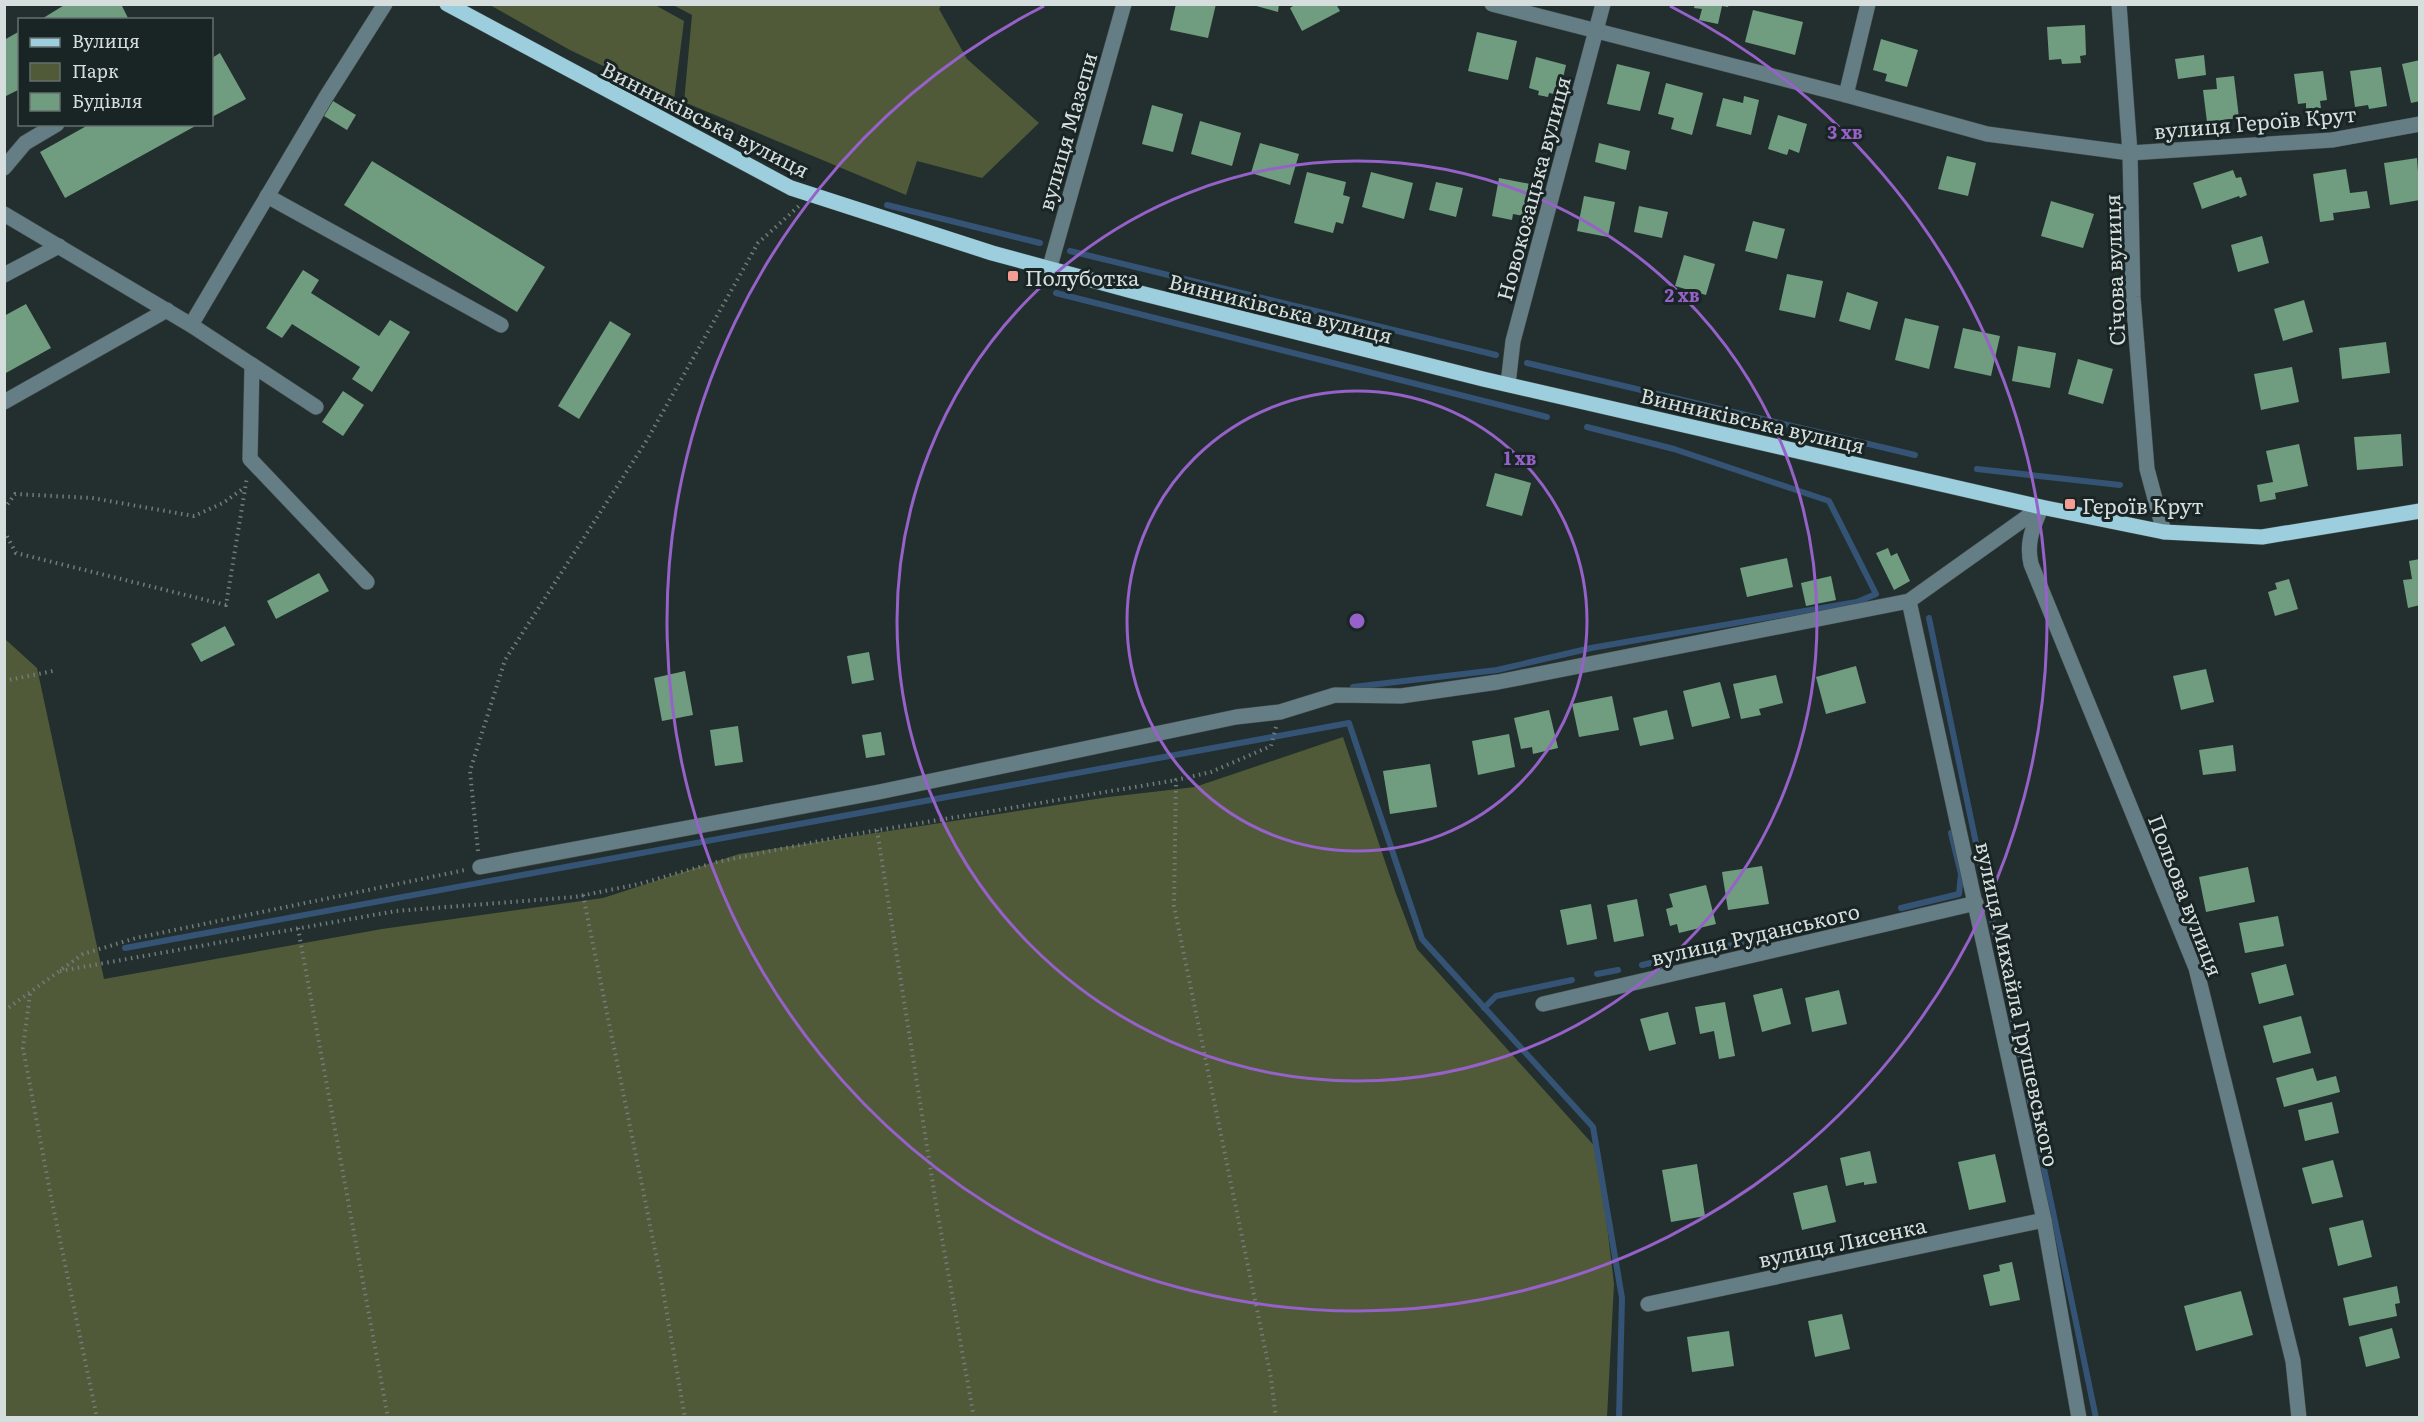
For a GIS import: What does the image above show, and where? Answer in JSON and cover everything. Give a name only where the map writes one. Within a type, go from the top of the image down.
[{"type":"main road","name":"Винниківська вулиця","points":[[447,4],[791,188],[1048,270],[1508,384],[2041,507],[2164,532],[2262,537],[2420,512]]},
{"type":"street","points":[[191,325],[385,4]]},
{"type":"street","name":"вулиця Мазепи","points":[[1048,270],[1124,4]]},
{"type":"street","name":"вулиця Героїв Крут","points":[[1492,4],[1846,95],[1987,134],[2130,153],[2332,140],[2420,124]]},
{"type":"street","name":"Новокозацька вулиця","points":[[1508,384],[1513,341],[1603,4]]},
{"type":"street","points":[[1846,95],[1868,4]]},
{"type":"street","name":"Січова вулиця","points":[[2120,4],[2130,153],[2133,297],[2147,469],[2164,532]]},
{"type":"street","points":[[4,168],[25,143],[54,126]]},
{"type":"street","points":[[267,196],[501,325]]},
{"type":"street","points":[[4,214],[167,310],[316,407]]},
{"type":"street","points":[[4,275],[59,246]]},
{"type":"street","points":[[4,402],[167,310]]},
{"type":"street","points":[[252,365],[250,459],[367,582]]},
{"type":"street","points":[[480,867],[879,792],[1236,717],[1280,712],[1335,696],[1401,696],[1498,682],[1909,601],[2041,507]]},
{"type":"street","name":"Польова вулиця","points":[[2041,507],[2029,536],[2028,550],[2031,564],[2196,968],[2290,1350],[2299,1418]]},
{"type":"street","name":"вулиця Михайла Грушевського","points":[[1909,601],[2044,1220],[2079,1418]]},
{"type":"street","name":"вулиця Руданського","points":[[1543,1004],[1976,903]]},
{"type":"street","name":"вулиця Лисенка","points":[[1648,1304],[2044,1220]]},
{"type":"path","points":[[4,1011],[83,954],[136,938],[480,867],[470,771],[505,660],[647,440],[758,243],[811,195]]},
{"type":"path","points":[[4,509],[15,494],[92,498],[194,516],[223,503],[245,488],[226,605],[16,553],[4,531]]},
{"type":"path","points":[[4,681],[53,671]]},
{"type":"path","points":[[56,972],[396,911],[583,895],[639,884],[717,862],[877,830],[1176,780],[1211,772],[1271,746],[1280,712]]},
{"type":"path","points":[[1176,780],[1174,906],[1271,1378],[1276,1418]]},
{"type":"path","points":[[877,830],[937,1210],[974,1418]]},
{"type":"path","points":[[583,895],[662,1279],[685,1418]]},
{"type":"path","points":[[298,928],[388,1418]]},
{"type":"path","points":[[30,993],[23,1048],[97,1418]]},
{"type":"green space","points":[[490,5],[655,5],[684,21],[674,100],[570,50]]},
{"type":"green space","points":[[673,5],[941,5],[939,9],[967,59],[1039,123],[982,178],[917,161],[906,195],[684,102],[692,15]]},
{"type":"green space","points":[[5,639],[37,668],[104,979],[382,929],[603,898],[739,854],[1109,797],[1195,787],[1343,737],[1417,949],[1598,1150],[1614,1284],[1607,1417],[5,1417]]},
{"type":"building","points":[[66,4],[121,4],[128,18],[43,18]]},
{"type":"building","points":[[1176,4],[1216,4],[1208,38],[1170,30]]},
{"type":"building","points":[[1249,4],[1279,4],[1278,12]]},
{"type":"building","points":[[1296,4],[1336,4],[1340,11],[1302,31],[1290,8]]},
{"type":"building","points":[[1695,4],[1729,4],[1728,7],[1722,6],[1718,24],[1699,20],[1702,9],[1694,8]]},
{"type":"building","points":[[1753,10],[1803,22],[1795,55],[1745,42]]},
{"type":"building","points":[[2085,25],[2086,55],[2080,56],[2081,63],[2062,64],[2061,59],[2049,60],[2047,27]]},
{"type":"building","points":[[18,32],[18,90],[4,97],[4,40]]},
{"type":"building","points":[[1477,32],[1517,41],[1508,80],[1468,71]]},
{"type":"building","points":[[1881,39],[1918,50],[1907,87],[1885,81],[1887,74],[1873,70]]},
{"type":"building","points":[[220,53],[246,99],[213,116],[213,57]]},
{"type":"building","points":[[2204,55],[2206,75],[2178,79],[2175,59]]},
{"type":"building","points":[[1536,57],[1566,65],[1559,95],[1549,93],[1548,97],[1538,95],[1539,91],[1529,88]]},
{"type":"building","points":[[2420,60],[2420,101],[2411,103],[2402,64]]},
{"type":"building","points":[[1617,64],[1650,72],[1640,111],[1607,104]]},
{"type":"building","points":[[2381,67],[2387,106],[2369,109],[2368,105],[2355,107],[2350,71]]},
{"type":"building","points":[[2323,71],[2327,100],[2320,101],[2321,108],[2306,109],[2306,103],[2298,104],[2294,74]]},
{"type":"building","points":[[2234,76],[2239,118],[2207,122],[2203,90],[2217,89],[2216,78]]},
{"type":"building","points":[[1666,83],[1703,93],[1692,135],[1671,129],[1674,118],[1658,114]]},
{"type":"building","points":[[1744,96],[1759,100],[1751,135],[1716,126],[1723,98],[1743,103]]},
{"type":"building","points":[[333,101],[356,115],[347,130],[324,116]]},
{"type":"building","points":[[1152,105],[1183,114],[1173,152],[1142,144]]},
{"type":"building","points":[[1778,115],[1807,124],[1799,153],[1789,149],[1787,155],[1768,149]]},
{"type":"building","points":[[1200,121],[1241,133],[1232,166],[1191,154]]},
{"type":"building","points":[[86,126],[195,126],[65,198],[40,152]]},
{"type":"building","points":[[1260,143],[1299,154],[1290,185],[1251,173]]},
{"type":"building","points":[[1599,143],[1630,151],[1626,170],[1595,162]]},
{"type":"building","points":[[1947,156],[1976,163],[1968,196],[1938,189]]},
{"type":"building","points":[[2417,158],[2420,200],[2390,205],[2384,163]]},
{"type":"building","points":[[372,161],[545,267],[517,312],[344,205]]},
{"type":"building","points":[[2346,169],[2350,193],[2367,191],[2370,208],[2333,213],[2334,220],[2320,222],[2313,174]]},
{"type":"building","points":[[2233,170],[2236,178],[2241,177],[2247,195],[2202,209],[2193,183]]},
{"type":"building","points":[[1307,172],[1346,182],[1343,195],[1350,197],[1343,224],[1336,222],[1333,233],[1294,223]]},
{"type":"building","points":[[1371,172],[1413,183],[1404,219],[1362,207]]},
{"type":"building","points":[[1499,178],[1535,185],[1528,217],[1513,214],[1512,220],[1492,216]]},
{"type":"building","points":[[1436,182],[1463,188],[1456,217],[1429,210]]},
{"type":"building","points":[[1584,196],[1615,202],[1608,237],[1577,231]]},
{"type":"building","points":[[2051,201],[2094,214],[2083,248],[2041,236]]},
{"type":"building","points":[[1639,206],[1668,212],[1662,238],[1634,232]]},
{"type":"building","points":[[1753,221],[1785,229],[1777,259],[1745,251]]},
{"type":"building","points":[[2262,236],[2269,263],[2238,272],[2231,245]]},
{"type":"building","points":[[1684,255],[1715,264],[1706,295],[1675,286]]},
{"type":"building","points":[[303,270],[319,280],[311,293],[379,336],[390,320],[410,332],[372,392],[352,379],[360,367],[292,324],[282,338],[266,328]]},
{"type":"building","points":[[1787,274],[1823,281],[1815,318],[1779,310]]},
{"type":"building","points":[[1847,292],[1878,302],[1870,330],[1839,321]]},
{"type":"building","points":[[2304,300],[2313,332],[2283,341],[2274,309]]},
{"type":"building","points":[[26,304],[51,348],[4,374],[4,316]]},
{"type":"building","points":[[1905,318],[1939,326],[1929,369],[1895,360]]},
{"type":"building","points":[[610,321],[631,334],[579,419],[558,406]]},
{"type":"building","points":[[1963,328],[2000,336],[1991,376],[1954,368]]},
{"type":"building","points":[[2386,342],[2390,373],[2342,379],[2339,348]]},
{"type":"building","points":[[2018,346],[2056,353],[2050,388],[2012,381]]},
{"type":"building","points":[[2078,359],[2113,369],[2103,404],[2068,394]]},
{"type":"building","points":[[2292,367],[2299,402],[2261,410],[2254,374]]},
{"type":"building","points":[[343,391],[364,405],[343,436],[322,422]]},
{"type":"building","points":[[2401,434],[2403,466],[2357,470],[2354,437]]},
{"type":"building","points":[[2299,444],[2308,486],[2275,493],[2276,499],[2260,502],[2257,485],[2273,482],[2266,451]]},
{"type":"building","points":[[1495,473],[1531,483],[1522,516],[1486,506]]},
{"type":"building","points":[[1888,548],[1891,556],[1897,553],[1910,581],[1894,590],[1876,553]]},
{"type":"building","points":[[1787,558],[1793,587],[1747,597],[1740,568]]},
{"type":"building","points":[[2420,559],[2420,605],[2408,608],[2403,580],[2412,579],[2409,561]]},
{"type":"building","points":[[319,573],[329,591],[276,619],[267,601]]},
{"type":"building","points":[[1831,576],[1836,600],[1806,606],[1801,583]]},
{"type":"building","points":[[2289,579],[2298,609],[2275,616],[2268,592],[2277,589],[2275,583]]},
{"type":"building","points":[[225,626],[235,645],[201,662],[191,644]]},
{"type":"building","points":[[869,652],[874,680],[852,684],[847,656]]},
{"type":"building","points":[[1856,666],[1866,703],[1826,714],[1816,677]]},
{"type":"building","points":[[2206,669],[2214,702],[2181,710],[2173,676]]},
{"type":"building","points":[[685,671],[693,715],[662,721],[654,678]]},
{"type":"building","points":[[1776,675],[1783,703],[1759,709],[1761,715],[1741,719],[1733,684]]},
{"type":"building","points":[[1720,682],[1730,718],[1692,727],[1683,691]]},
{"type":"building","points":[[1612,696],[1619,730],[1579,737],[1572,704]]},
{"type":"building","points":[[1549,710],[1558,748],[1533,754],[1532,747],[1521,749],[1514,718]]},
{"type":"building","points":[[1667,710],[1674,739],[1640,746],[1633,718]]},
{"type":"building","points":[[738,726],[743,762],[715,766],[710,730]]},
{"type":"building","points":[[881,732],[885,755],[866,758],[862,735]]},
{"type":"building","points":[[1509,734],[1515,767],[1478,775],[1472,741]]},
{"type":"building","points":[[2233,745],[2236,771],[2203,775],[2199,750]]},
{"type":"building","points":[[1430,764],[1437,807],[1390,814],[1383,771]]},
{"type":"building","points":[[1762,866],[1769,904],[1728,910],[1722,872]]},
{"type":"building","points":[[2248,867],[2255,902],[2206,912],[2199,877]]},
{"type":"building","points":[[1706,885],[1716,924],[1679,933],[1677,924],[1670,926],[1666,909],[1673,907],[1669,894]]},
{"type":"building","points":[[1637,899],[1644,936],[1614,942],[1607,905]]},
{"type":"building","points":[[1591,904],[1597,939],[1567,945],[1560,910]]},
{"type":"building","points":[[2278,916],[2284,946],[2245,953],[2239,923]]},
{"type":"building","points":[[2286,964],[2294,995],[2259,1004],[2251,973]]},
{"type":"building","points":[[1782,988],[1791,1024],[1762,1032],[1753,995]]},
{"type":"building","points":[[1839,990],[1847,1024],[1812,1032],[1805,998]]},
{"type":"building","points":[[1725,1002],[1735,1056],[1719,1059],[1714,1031],[1700,1034],[1695,1007]]},
{"type":"building","points":[[1668,1012],[1676,1044],[1649,1051],[1640,1019]]},
{"type":"building","points":[[2301,1016],[2311,1053],[2273,1063],[2263,1026]]},
{"type":"building","points":[[2313,1068],[2317,1081],[2336,1076],[2340,1092],[2284,1107],[2276,1078]]},
{"type":"building","points":[[2332,1102],[2339,1133],[2305,1141],[2298,1110]]},
{"type":"building","points":[[1870,1151],[1877,1183],[1864,1185],[1864,1182],[1846,1186],[1840,1158]]},
{"type":"building","points":[[1995,1154],[2006,1202],[1969,1210],[1958,1162]]},
{"type":"building","points":[[2333,1160],[2343,1197],[2312,1204],[2302,1168]]},
{"type":"building","points":[[1697,1164],[1705,1216],[1671,1222],[1662,1170]]},
{"type":"building","points":[[1827,1185],[1836,1222],[1802,1230],[1793,1193]]},
{"type":"building","points":[[2363,1220],[2372,1257],[2338,1266],[2329,1228]]},
{"type":"building","points":[[2012,1262],[2020,1300],[1990,1306],[1983,1275],[2000,1271],[1999,1265]]},
{"type":"building","points":[[2397,1286],[2400,1303],[2395,1304],[2397,1316],[2349,1326],[2343,1298]]},
{"type":"building","points":[[2241,1291],[2253,1335],[2196,1351],[2184,1306]]},
{"type":"building","points":[[1842,1314],[1850,1349],[1815,1357],[1808,1321]]},
{"type":"building","points":[[2392,1328],[2400,1358],[2366,1367],[2359,1337]]},
{"type":"building","points":[[1729,1331],[1734,1366],[1692,1372],[1687,1337]]},
{"type":"waterway","points":[[887,205],[1040,243]]},
{"type":"waterway","points":[[1070,251],[1496,355]]},
{"type":"waterway","points":[[1056,293],[1547,417]]},
{"type":"waterway","points":[[1527,363],[1915,455]]},
{"type":"waterway","points":[[1353,687],[1497,670],[1591,648],[1857,602],[1876,594],[1829,501],[1674,449],[1587,427]]},
{"type":"waterway","points":[[1977,469],[2120,485]]},
{"type":"waterway","points":[[1929,618],[2096,1418]]},
{"type":"waterway","points":[[125,948],[1349,723],[1422,939],[1593,1127],[1622,1298],[1619,1418]]},
{"type":"waterway","points":[[1901,908],[1959,894],[1961,874],[1951,833]]},
{"type":"waterway","points":[[1759,939],[1837,922]]},
{"type":"waterway","points":[[1701,952],[1741,943]]},
{"type":"waterway","points":[[1642,965],[1685,955]]},
{"type":"waterway","points":[[1597,974],[1618,970]]},
{"type":"waterway","points":[[1484,1008],[1496,996],[1572,980]]},
{"type":"place","name":"Полуботка","points":[[1013,276]]},
{"type":"place","name":"Героїв Крут","points":[[2070,504]]}]
